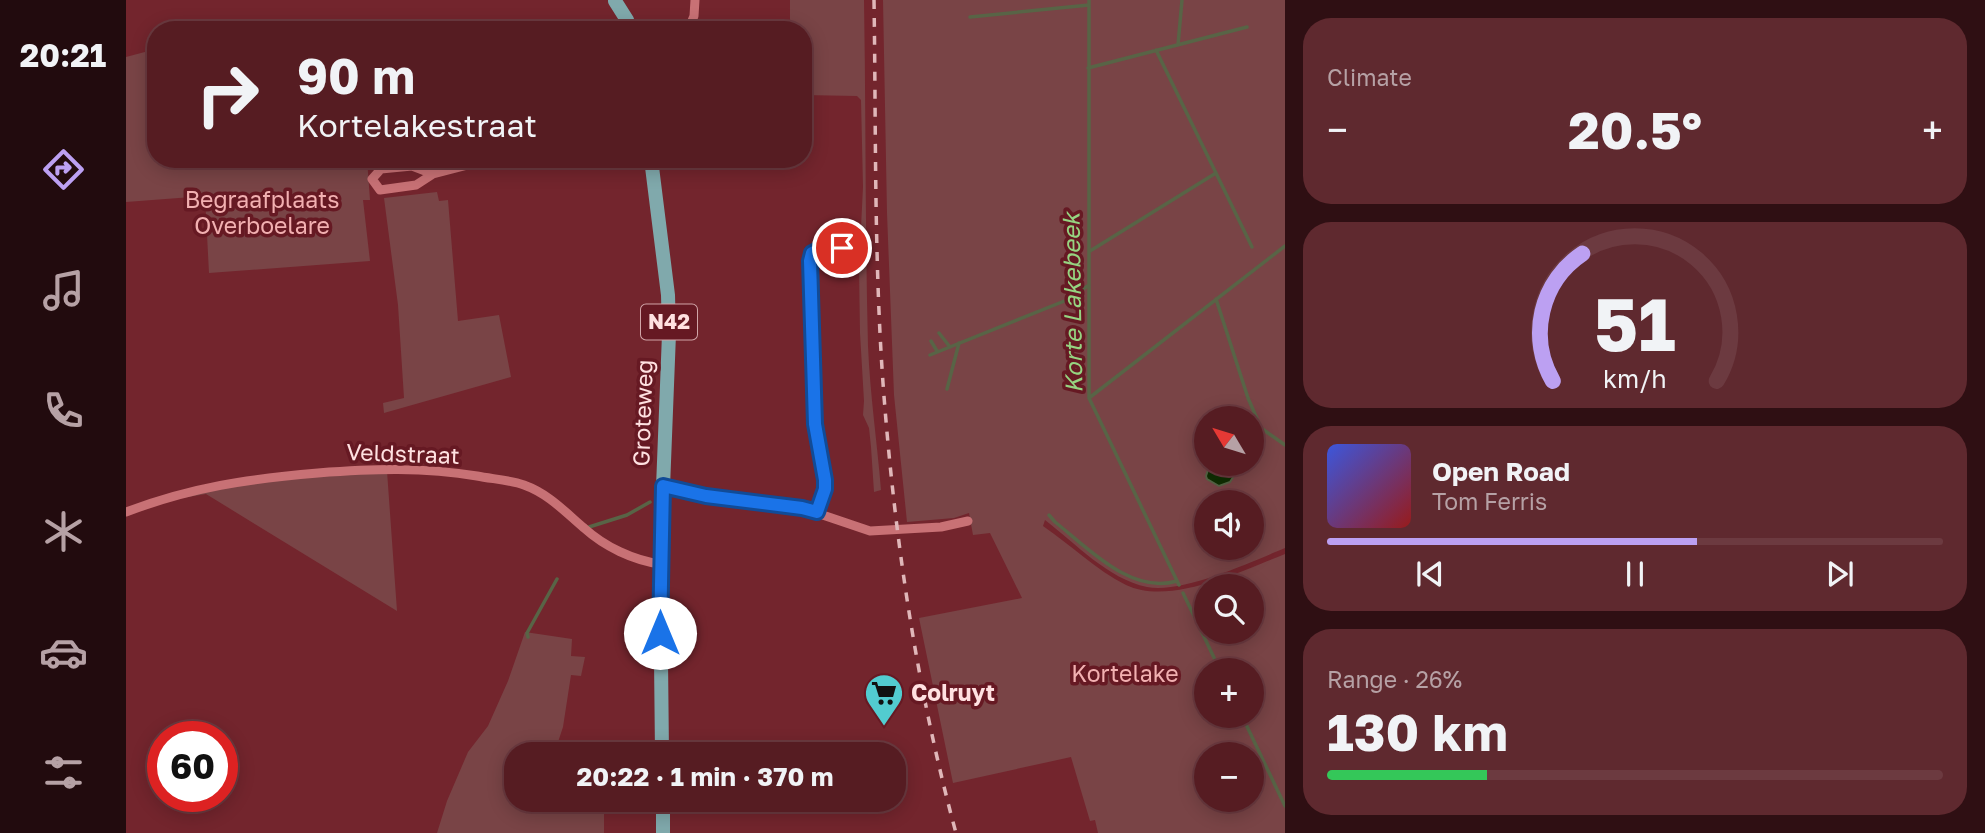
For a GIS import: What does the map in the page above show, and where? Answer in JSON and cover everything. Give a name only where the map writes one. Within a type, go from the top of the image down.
[{"type":"main road","points":[[615,1],[617,21]]},
{"type":"main road","points":[[615,1],[627,21]]},
{"type":"main road","name":"Groteweg","points":[[652,168],[668,308],[660,564],[662,742]]},
{"type":"main road","points":[[663,812],[663,833]]},
{"type":"street","points":[[692,21],[695,0]]},
{"type":"street","points":[[391,168],[381,169],[372,179],[380,190],[416,185],[433,174],[456,168]]},
{"type":"street","points":[[417,168],[433,174]]},
{"type":"street","points":[[817,512],[825,489],[825,480],[815,424],[810,261],[812,253],[820,249],[842,248]]},
{"type":"street","name":"Veldstraat","points":[[126,512],[179,493],[241,480],[369,469],[417,469],[522,484],[554,501],[586,530],[608,545],[628,555],[660,564]]},
{"type":"street","points":[[663,486],[706,496],[802,508],[870,531],[941,527],[968,521]]},
{"type":"green space","points":[[790,0],[864,0],[868,346],[881,490],[874,492],[869,428],[863,415],[860,333],[859,268],[863,187],[861,100],[857,96],[812,95],[812,21],[790,21]]},
{"type":"green space","name":"Kortelake","points":[[883,0],[1285,0],[1285,548],[1264,557],[1264,490],[1194,490],[1194,560],[1256,560],[1218,574],[1194,574],[1194,582],[1179,586],[1162,588],[1133,583],[1105,568],[1045,520],[1043,526],[1104,572],[1126,585],[1163,591],[1194,587],[1194,644],[1264,644],[1264,574],[1235,574],[1285,554],[1285,833],[1098,833],[1095,820],[1090,821],[1071,757],[953,783],[919,618],[1022,598],[990,533],[973,535],[969,513],[954,518],[907,522],[894,395]]},
{"type":"green space","name":"Begraafplaats Overboelare","points":[[147,51],[147,168],[368,168],[370,200],[363,200],[370,261],[209,273],[205,196],[126,202],[126,57]]},
{"type":"green space","points":[[437,192],[439,201],[448,200],[458,321],[499,315],[511,377],[384,413],[383,403],[404,398],[398,305],[384,198]]},
{"type":"green space","points":[[387,471],[397,611],[206,494],[182,498],[246,481]]},
{"type":"green space","points":[[525,632],[572,639],[571,656],[585,657],[581,676],[571,675],[558,742],[504,742],[504,812],[604,812],[604,833],[437,833],[468,752],[488,726],[508,681]]},
{"type":"shaded area","points":[[1206,476],[1234,476],[1230,482],[1219,486]]},
{"type":"waterway","name":"Korte Lakebeek","points":[[1089,0],[1089,398],[1179,585]]},
{"type":"waterway","points":[[1178,45],[1182,0]]},
{"type":"waterway","points":[[970,17],[1089,5]]},
{"type":"waterway","points":[[1088,68],[1247,27]]},
{"type":"waterway","points":[[1156,50],[1252,247]]},
{"type":"waterway","points":[[1090,251],[1216,173]]},
{"type":"waterway","points":[[1089,398],[1285,246]]},
{"type":"waterway","points":[[1073,296],[1089,285]]},
{"type":"waterway","points":[[1216,299],[1248,398],[1261,428],[1285,445]]},
{"type":"waterway","points":[[930,355],[1067,300]]},
{"type":"waterway","points":[[939,333],[950,347]]},
{"type":"waterway","points":[[931,341],[937,351]]},
{"type":"waterway","points":[[947,389],[959,343]]},
{"type":"waterway","points":[[589,527],[627,515],[650,502]]},
{"type":"waterway","points":[[1049,515],[1096,556],[1127,575],[1160,584],[1177,581]]},
{"type":"waterway","points":[[528,637],[527,633],[557,579]]},
{"type":"waterway","name":"Korte Lakebeek","points":[[1183,593],[1214,658]]},
{"type":"waterway","name":"Korte Lakebeek","points":[[1248,728],[1285,806]]},
{"type":"railway","points":[[874,0],[878,287],[893,496],[918,666],[956,833]]},
{"type":"place","name":"Colruyt","points":[[884,727]]},
{"type":"route","points":[[660,633],[663,486],[706,496],[817,512],[825,489],[825,480],[815,424],[810,261],[812,253],[820,249],[842,248]]}]
